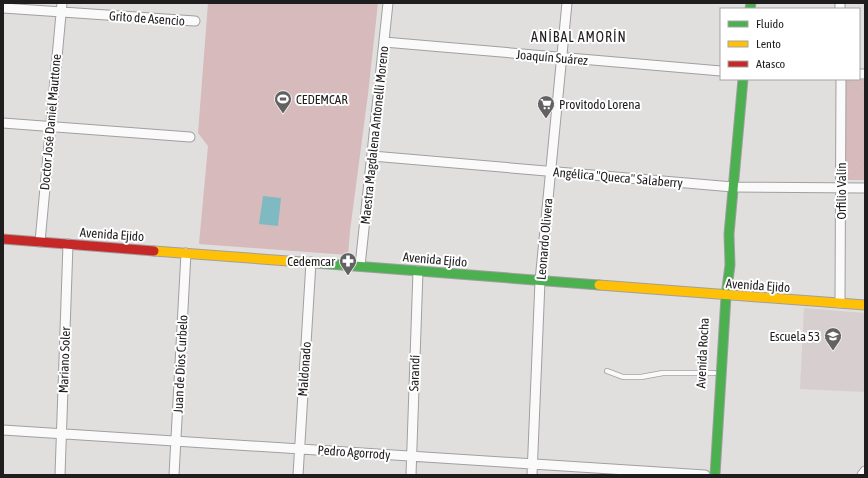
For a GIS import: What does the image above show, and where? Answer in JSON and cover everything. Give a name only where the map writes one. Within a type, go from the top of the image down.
[{"type":"street","name":"Maestra Magdalena Antonelli Moreno","points":[[360,266],[388,3]]},
{"type":"street","name":"Leonardo Olivera","points":[[532,475],[540,281],[567,3]]},
{"type":"street","name":"Grito de Asencio","points":[[3,8],[61,7],[195,21]]},
{"type":"street","name":"Doctor José Daniel Mauttone","points":[[40,242],[61,7]]},
{"type":"street","name":"Joaquín Suárez","points":[[384,42],[720,71]]},
{"type":"street","name":"Avenida Rocha","points":[[715,475],[722,295],[721,264],[729,234],[743,80]]},
{"type":"street","name":"Orfilio Valín","points":[[840,303],[841,80]]},
{"type":"street","points":[[3,123],[190,137]]},
{"type":"street","name":"Angélica \"Queca\" Salaberry","points":[[372,156],[733,187],[865,188]]},
{"type":"street","name":"Avenida Ejido","points":[[3,239],[865,305]]},
{"type":"street","name":"Mariano Soler","points":[[60,475],[68,244]]},
{"type":"street","name":"Juan de Dios Curbelo","points":[[174,475],[186,252]]},
{"type":"street","name":"Maldonado","points":[[298,475],[311,262]]},
{"type":"street","name":"Sarandí","points":[[411,475],[418,271]]},
{"type":"street","name":"Avenida Rocha","points":[[707,475],[714,373],[722,295]]},
{"type":"street","name":"Pedro Agorrody","points":[[3,430],[707,475]]},
{"type":"street","points":[[862,475],[865,471]]},
{"type":"lane","points":[[607,371],[624,377],[641,377],[663,373],[714,373]]},
{"type":"path","points":[[847,80],[865,98]]},
{"type":"path","points":[[840,188],[865,162]]},
{"type":"shaded area","name":"CEDEMCAR","points":[[208,3],[378,3],[348,255],[199,244],[208,146],[198,133]]},
{"type":"shaded area","points":[[845,80],[865,80],[865,180],[846,180]]},
{"type":"shaded area","name":"Escuela 53","points":[[804,308],[865,313],[865,392],[800,389]]},
{"type":"water","points":[[263,196],[281,198],[278,226],[259,224]]},
{"type":"traffic: fast","points":[[750,8],[751,3]]},
{"type":"traffic: fast","points":[[715,475],[726,296],[730,265],[729,234],[743,80]]},
{"type":"traffic: fast","points":[[315,263],[599,285]]},
{"type":"traffic: slow","points":[[154,251],[315,263]]},
{"type":"traffic: slow","points":[[599,285],[865,305]]},
{"type":"traffic: jam","points":[[3,239],[154,251]]},
{"type":"place","name":"CEDEMCAR","points":[[283,114]]},
{"type":"place","name":"Provitodo Lorena","points":[[546,119]]},
{"type":"place","name":"Cedemcar","points":[[348,276]]},
{"type":"place","name":"Escuela 53","points":[[833,351]]},
{"type":"district","name":"ANÍBAL AMORÍN","points":[[579,37]]}]
